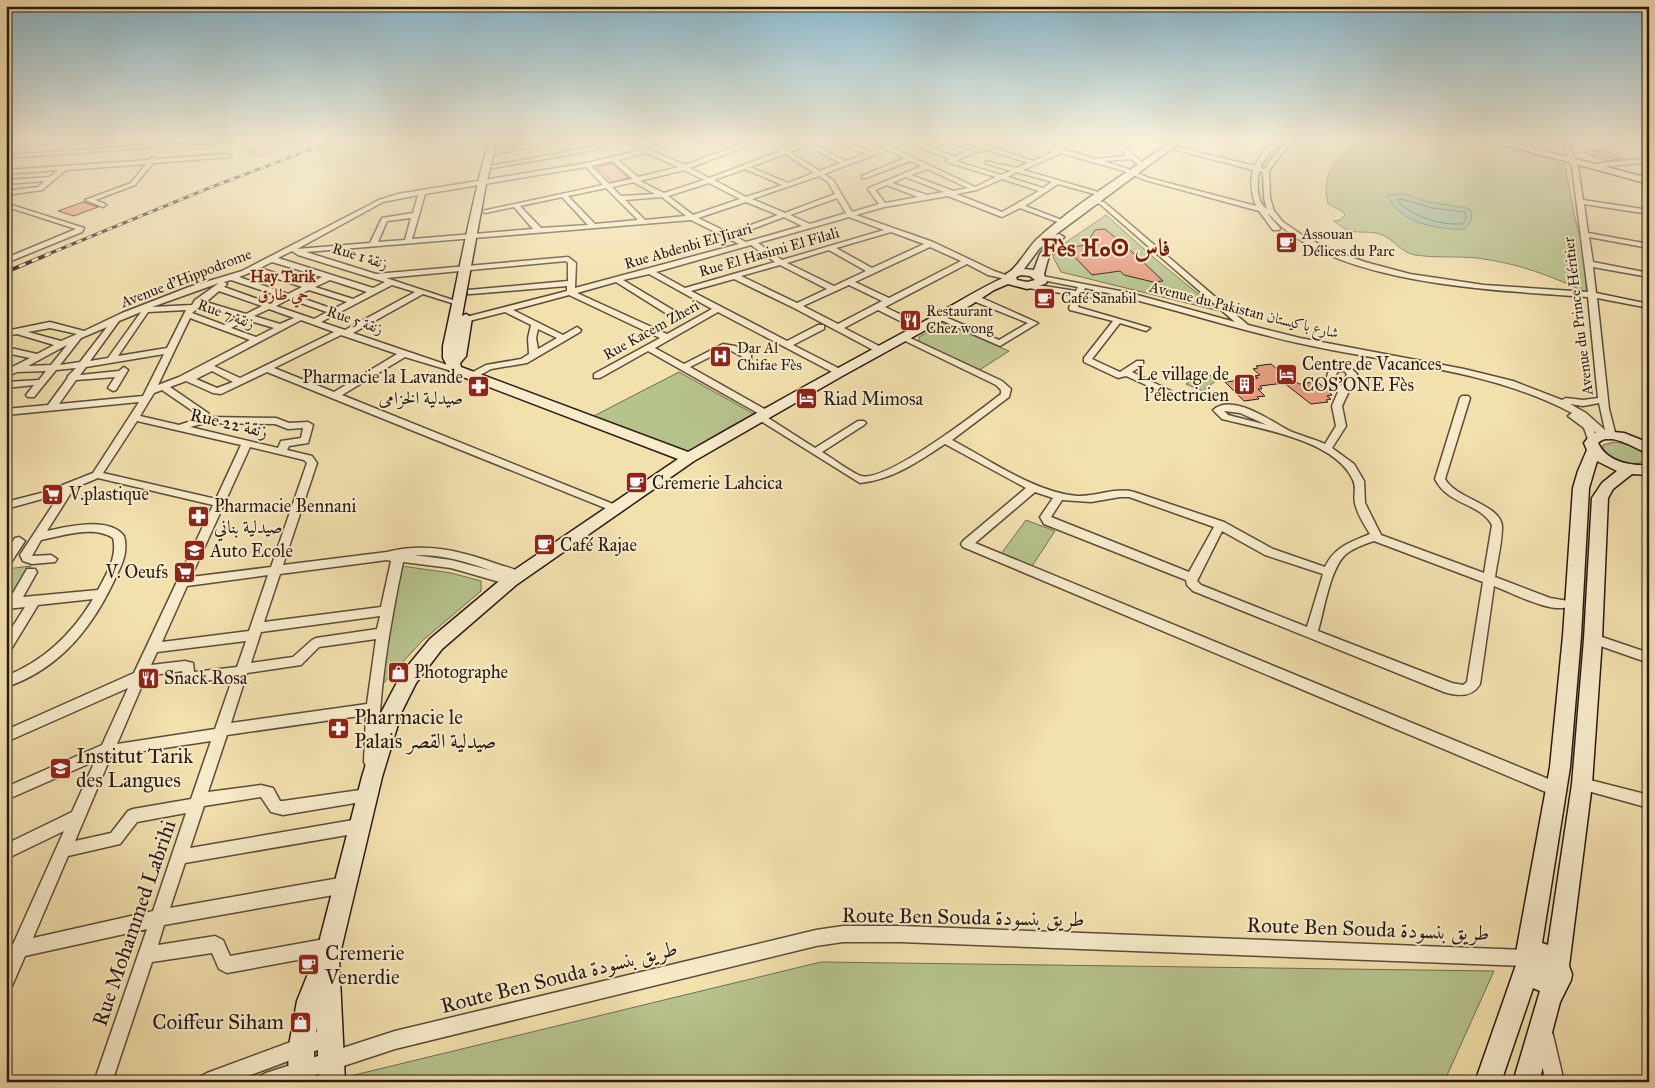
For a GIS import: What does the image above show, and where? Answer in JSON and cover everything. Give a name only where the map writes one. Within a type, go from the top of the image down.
[{"type":"street","points":[[6,193],[22,191]]},
{"type":"street","points":[[103,206],[88,200],[114,191]]},
{"type":"street","name":"Avenue d'Hippodrome","points":[[6,374],[11,368],[117,319],[192,289],[232,278],[254,269],[381,201],[436,191]]},
{"type":"street","points":[[454,366],[461,352],[471,292],[471,267],[485,191]]},
{"type":"street","points":[[476,236],[485,211],[486,191]]},
{"type":"street","points":[[485,211],[584,191]]},
{"type":"street","points":[[613,191],[644,223]]},
{"type":"street","points":[[655,191],[664,195],[692,218],[728,236],[749,243],[780,262],[834,289]]},
{"type":"street","points":[[621,198],[664,195],[679,191]]},
{"type":"street","points":[[728,191],[809,226]]},
{"type":"street","points":[[292,250],[692,218],[772,191]]},
{"type":"street","points":[[835,191],[850,215]]},
{"type":"street","points":[[872,191],[883,206]]},
{"type":"street","points":[[909,191],[927,198]]},
{"type":"street","points":[[944,191],[1002,215],[1043,191]]},
{"type":"street","name":"Rue Abdenbi El Jirari","points":[[465,320],[571,293],[883,206],[967,191]]},
{"type":"street","points":[[1078,191],[1099,199],[1247,328]]},
{"type":"street","points":[[1018,280],[1033,248],[1112,191]]},
{"type":"street","points":[[1188,191],[1272,214],[1287,228],[1307,242],[1352,261],[1410,276],[1486,290]]},
{"type":"street","points":[[1255,191],[1261,211],[1276,228],[1289,238],[1338,261],[1404,281],[1486,290],[1540,290],[1555,293],[1592,295],[1649,306]]},
{"type":"street","points":[[1266,191],[1272,214]]},
{"type":"street","name":"Avenue du Prince Héritier","points":[[1577,191],[1589,264],[1605,416],[1601,441]]},
{"type":"street","points":[[408,242],[422,193]]},
{"type":"street","points":[[564,195],[594,227]]},
{"type":"street","points":[[728,236],[838,195]]},
{"type":"street","points":[[1018,280],[1041,282],[1039,276],[1040,264],[1047,249],[1099,199]]},
{"type":"street","points":[[1579,201],[1649,212]]},
{"type":"street","points":[[516,205],[539,231]]},
{"type":"street","points":[[1020,206],[1065,223]]},
{"type":"street","points":[[6,261],[81,229],[13,207]]},
{"type":"street","points":[[6,215],[22,209]]},
{"type":"street","points":[[373,245],[384,219],[416,215]]},
{"type":"street","name":"Avenue du Pakistan شارع باكيستان","points":[[850,215],[930,244],[991,273],[1018,280],[1143,299],[1247,328],[1325,346],[1455,370],[1547,397],[1586,416],[1599,426],[1601,441]]},
{"type":"street","name":"Rue El Hasimi El Filali","points":[[684,291],[890,230]]},
{"type":"street","points":[[1584,234],[1649,246]]},
{"type":"street","points":[[797,306],[930,244]]},
{"type":"street","points":[[830,248],[872,271]]},
{"type":"street","name":"Rue 1 زنقة","points":[[292,250],[458,303]]},
{"type":"street","points":[[272,259],[374,292]]},
{"type":"street","points":[[378,276],[566,259],[572,263],[571,293],[666,337]]},
{"type":"street","points":[[837,328],[967,261]]},
{"type":"street","points":[[1589,264],[1649,275]]},
{"type":"street","points":[[454,366],[449,358],[448,346],[458,303],[471,267]]},
{"type":"street","points":[[254,269],[354,302]]},
{"type":"street","points":[[650,271],[684,291],[838,372]]},
{"type":"street","points":[[301,1066],[316,983],[329,952],[367,795],[392,711],[409,678],[436,644],[514,578],[688,458],[838,372],[973,301],[1018,280],[1028,272],[1039,276]]},
{"type":"street","points":[[734,276],[797,306],[880,350]]},
{"type":"street","name":"Avenue du Pakistan شارع باكيستان","points":[[1039,276],[1080,290],[1158,308],[1283,343],[1414,366],[1472,379],[1544,402],[1573,416],[1588,427],[1601,441]]},
{"type":"street","points":[[226,327],[329,277]]},
{"type":"street","points":[[97,476],[148,395],[192,308],[232,278],[334,312]]},
{"type":"street","points":[[617,280],[670,312]]},
{"type":"street","points":[[313,323],[393,281]]},
{"type":"street","points":[[849,282],[888,301]]},
{"type":"street","points":[[471,292],[572,283]]},
{"type":"street","name":"Rue 5 زنقة","points":[[218,288],[404,354],[454,366],[472,376],[688,458]]},
{"type":"street","points":[[1080,290],[1073,308],[1146,328]]},
{"type":"street","points":[[240,381],[212,368],[189,379],[218,392],[343,333],[421,292]]},
{"type":"street","points":[[940,318],[1000,344],[1034,323],[973,301]]},
{"type":"street","points":[[877,306],[921,328]]},
{"type":"street","points":[[110,361],[142,310],[192,308],[247,317],[280,328]]},
{"type":"street","name":"Rue 7 زنقة","points":[[192,308],[226,327],[257,340]]},
{"type":"street","name":"Rue Kacem Zheri","points":[[597,376],[718,309]]},
{"type":"street","points":[[507,310],[562,338]]},
{"type":"street","points":[[6,412],[148,395],[299,318]]},
{"type":"street","points":[[51,408],[71,378],[117,319]]},
{"type":"street","points":[[1118,320],[1087,360],[1121,376],[1140,364]]},
{"type":"street","points":[[6,334],[50,325],[82,334],[31,396]]},
{"type":"street","points":[[534,356],[532,338],[535,325]]},
{"type":"street","points":[[786,345],[821,327]]},
{"type":"street","points":[[472,376],[489,367],[518,363],[534,356],[577,330]]},
{"type":"street","points":[[17,331],[62,344]]},
{"type":"street","points":[[647,347],[684,367],[764,416],[815,452],[860,480],[867,480],[890,473],[945,440],[1006,395],[1006,389],[999,382],[903,338]]},
{"type":"street","points":[[684,367],[723,347],[732,348],[748,357]]},
{"type":"street","points":[[6,350],[38,357]]},
{"type":"street","points":[[11,368],[53,368],[82,365],[170,350]]},
{"type":"street","points":[[335,395],[404,354]]},
{"type":"street","points":[[113,388],[131,358]]},
{"type":"street","points":[[266,368],[614,508]]},
{"type":"street","points":[[1126,373],[1166,391]]},
{"type":"street","points":[[71,378],[121,374]]},
{"type":"street","points":[[6,385],[42,382]]},
{"type":"street","points":[[164,387],[205,415],[206,420]]},
{"type":"street","points":[[1327,448],[1342,426],[1337,409],[1342,391]]},
{"type":"street","points":[[1547,397],[1578,403],[1603,400]]},
{"type":"street","points":[[1220,525],[1192,578],[1193,585],[1200,590],[1449,688],[1458,691],[1464,690],[1473,684],[1497,526],[1496,522],[1483,510],[1445,488],[1440,480],[1465,398]]},
{"type":"street","points":[[1287,433],[1266,420],[1239,410],[1224,408],[1218,410],[1225,417],[1287,433],[1327,448],[1344,462],[1359,480],[1360,504],[1374,535]]},
{"type":"street","points":[[6,980],[109,750],[152,648],[246,445],[132,420]]},
{"type":"street","name":"Rue 22 زنقة","points":[[132,420],[180,428],[308,458],[311,460],[312,466]]},
{"type":"street","points":[[180,428],[206,420],[276,421],[288,426],[308,425],[305,441],[285,443],[281,452]]},
{"type":"street","points":[[815,452],[862,423]]},
{"type":"street","points":[[945,440],[1033,488],[1060,495],[1090,499],[1116,493],[1130,494],[1220,525],[1269,552],[1329,572]]},
{"type":"street","points":[[1601,441],[1645,445]]},
{"type":"street","points":[[1601,441],[1607,461],[1640,471]]},
{"type":"street","points":[[1488,1082],[1528,960],[1558,790],[1569,606],[1581,488],[1585,471],[1601,441]]},
{"type":"street","name":"Rue Mohammed Labrihi","points":[[102,1082],[312,466]]},
{"type":"street","points":[[1526,1082],[1549,998],[1558,973],[1582,784],[1593,639],[1600,498],[1606,486],[1640,471]]},
{"type":"street","points":[[6,507],[97,476],[219,503]]},
{"type":"street","points":[[51,559],[32,560],[27,558],[28,551],[70,486]]},
{"type":"street","points":[[1033,488],[966,544],[1558,790]]},
{"type":"street","points":[[1060,495],[1046,514],[1048,521],[1192,578]]},
{"type":"street","points":[[6,682],[22,677],[43,665],[78,632],[103,594],[120,553],[118,536],[112,531],[93,528],[38,536]]},
{"type":"street","points":[[1311,633],[1334,558],[1358,542],[1374,535],[1549,602],[1593,613]]},
{"type":"street","points":[[6,561],[19,541]]},
{"type":"street","points":[[183,582],[395,555],[444,562],[514,578]]},
{"type":"street","points":[[372,776],[372,709],[395,555]]},
{"type":"street","points":[[31,572],[14,602],[103,594]]},
{"type":"street","points":[[6,605],[30,602],[32,605],[6,648]]},
{"type":"street","points":[[152,648],[388,611]]},
{"type":"street","points":[[6,736],[141,674],[185,666],[188,667],[188,677],[191,678],[296,661],[316,643],[383,633]]},
{"type":"street","points":[[1593,639],[1649,658]]},
{"type":"street","points":[[6,794],[109,750],[372,709]]},
{"type":"street","points":[[1582,784],[1649,802]]},
{"type":"street","points":[[64,850],[115,839],[134,816],[261,791],[268,793],[276,807],[283,808],[367,795]]},
{"type":"street","points":[[6,852],[79,816]]},
{"type":"street","points":[[179,857],[359,826]]},
{"type":"street","points":[[20,949],[158,918],[345,885]]},
{"type":"street","name":"Route Ben Souda طريق بنسودة","points":[[207,1082],[301,1066],[332,1071],[395,1040],[816,938],[843,934],[900,934],[1528,960]]},
{"type":"street","points":[[146,955],[215,944],[227,965],[329,952]]},
{"type":"street","points":[[329,952],[332,1071]]},
{"type":"street","points":[[1528,960],[1532,953],[1541,954],[1552,960],[1558,973]]},
{"type":"street","points":[[1542,1025],[1555,1082]]},
{"type":"street","name":"Route Ben Souda طريق بنسودة","points":[[266,1082],[301,1066],[331,1036]]},
{"type":"shaded area","points":[[1570,191],[1584,253],[1589,294],[1562,281],[1521,267],[1477,258],[1415,255],[1405,251],[1380,234],[1350,231],[1334,221],[1340,220],[1345,215],[1342,211],[1328,204],[1326,192]]},
{"type":"shaded area","points":[[1106,215],[1153,257],[1219,311],[1061,272],[1053,257],[1059,247]]},
{"type":"shaded area","points":[[944,323],[1009,351],[978,371],[922,345],[919,337]]},
{"type":"shaded area","points":[[679,372],[754,414],[686,454],[590,418]]},
{"type":"shaded area","points":[[1202,372],[1218,379],[1203,391],[1186,384]]},
{"type":"shaded area","points":[[1614,442],[1634,447],[1641,453],[1644,461],[1633,464],[1622,462],[1611,456],[1603,449],[1603,445]]},
{"type":"shaded area","points":[[1026,520],[1055,531],[1032,566],[1001,554]]},
{"type":"shaded area","points":[[31,566],[10,602],[6,602],[6,569]]},
{"type":"shaded area","points":[[402,566],[451,573],[481,581],[481,591],[422,641],[381,686],[394,571]]},
{"type":"shaded area","points":[[821,962],[1494,971],[1444,1082],[346,1082],[346,1077]]},
{"type":"water","points":[[1390,194],[1405,194],[1428,202],[1467,208],[1472,211],[1471,221],[1465,229],[1443,228],[1421,223],[1401,213],[1387,196]]},
{"type":"building","points":[[83,202],[98,207],[74,216],[58,211]]},
{"type":"building","points":[[1105,229],[1163,281],[1153,282],[1124,275],[1120,271],[1092,275],[1066,248],[1086,245],[1095,230]]},
{"type":"building","name":"Le village de l'électricien","points":[[1271,364],[1279,371],[1287,373],[1299,384],[1319,383],[1332,395],[1327,396],[1331,399],[1326,400],[1328,402],[1311,404],[1284,383],[1260,386],[1262,389],[1258,389],[1265,396],[1257,397],[1259,399],[1244,401],[1225,382],[1258,378],[1255,376],[1260,375],[1253,369],[1258,368],[1256,366]]},
{"type":"railway","points":[[46,255],[202,191]]},
{"type":"railway","points":[[6,272],[49,254]]},
{"type":"place","name":"Assouan Délices du Parc","points":[[1286,243]]},
{"type":"place","name":"Café Sanabil","points":[[1045,298]]},
{"type":"place","name":"Restaurant Chez wong","points":[[910,320]]},
{"type":"place","name":"Dar Al Chifae Fès","points":[[721,357]]},
{"type":"place","name":"Centre de Vacances COS’ONE Fès","points":[[1286,374]]},
{"type":"place","name":"Le village de l'électricien","points":[[1245,384]]},
{"type":"place","name":"Pharmacie la Lavande صيدلية الخزامى","points":[[479,387]]},
{"type":"place","name":"Riad Mimosa","points":[[807,399]]},
{"type":"place","name":"Cremerie Lahcica","points":[[636,483]]},
{"type":"place","name":"V.plastique","points":[[53,494]]},
{"type":"place","name":"Pharmacie Bennani صيدلية بناني","points":[[198,516]]},
{"type":"place","name":"Café Rajae","points":[[544,545]]},
{"type":"place","name":"Auto Ecole","points":[[194,551]]},
{"type":"place","name":"V. Oeufs","points":[[184,572]]},
{"type":"place","name":"Photographe","points":[[398,672]]},
{"type":"place","name":"Snack Rosa","points":[[148,678]]},
{"type":"place","name":"Pharmacie le Palais صيدلية القصر","points":[[338,729]]},
{"type":"place","name":"Institut Tarik des Langues","points":[[60,768]]},
{"type":"place","name":"Cremerie Venerdie","points":[[309,965]]},
{"type":"place","name":"Coiffeur Siham","points":[[300,1022]]},
{"type":"district","name":"Fès ⴼⴰⵙ فاس","points":[[1106,248]]},
{"type":"district","name":"Hay Tarik حي طارق","points":[[283,285]]}]
